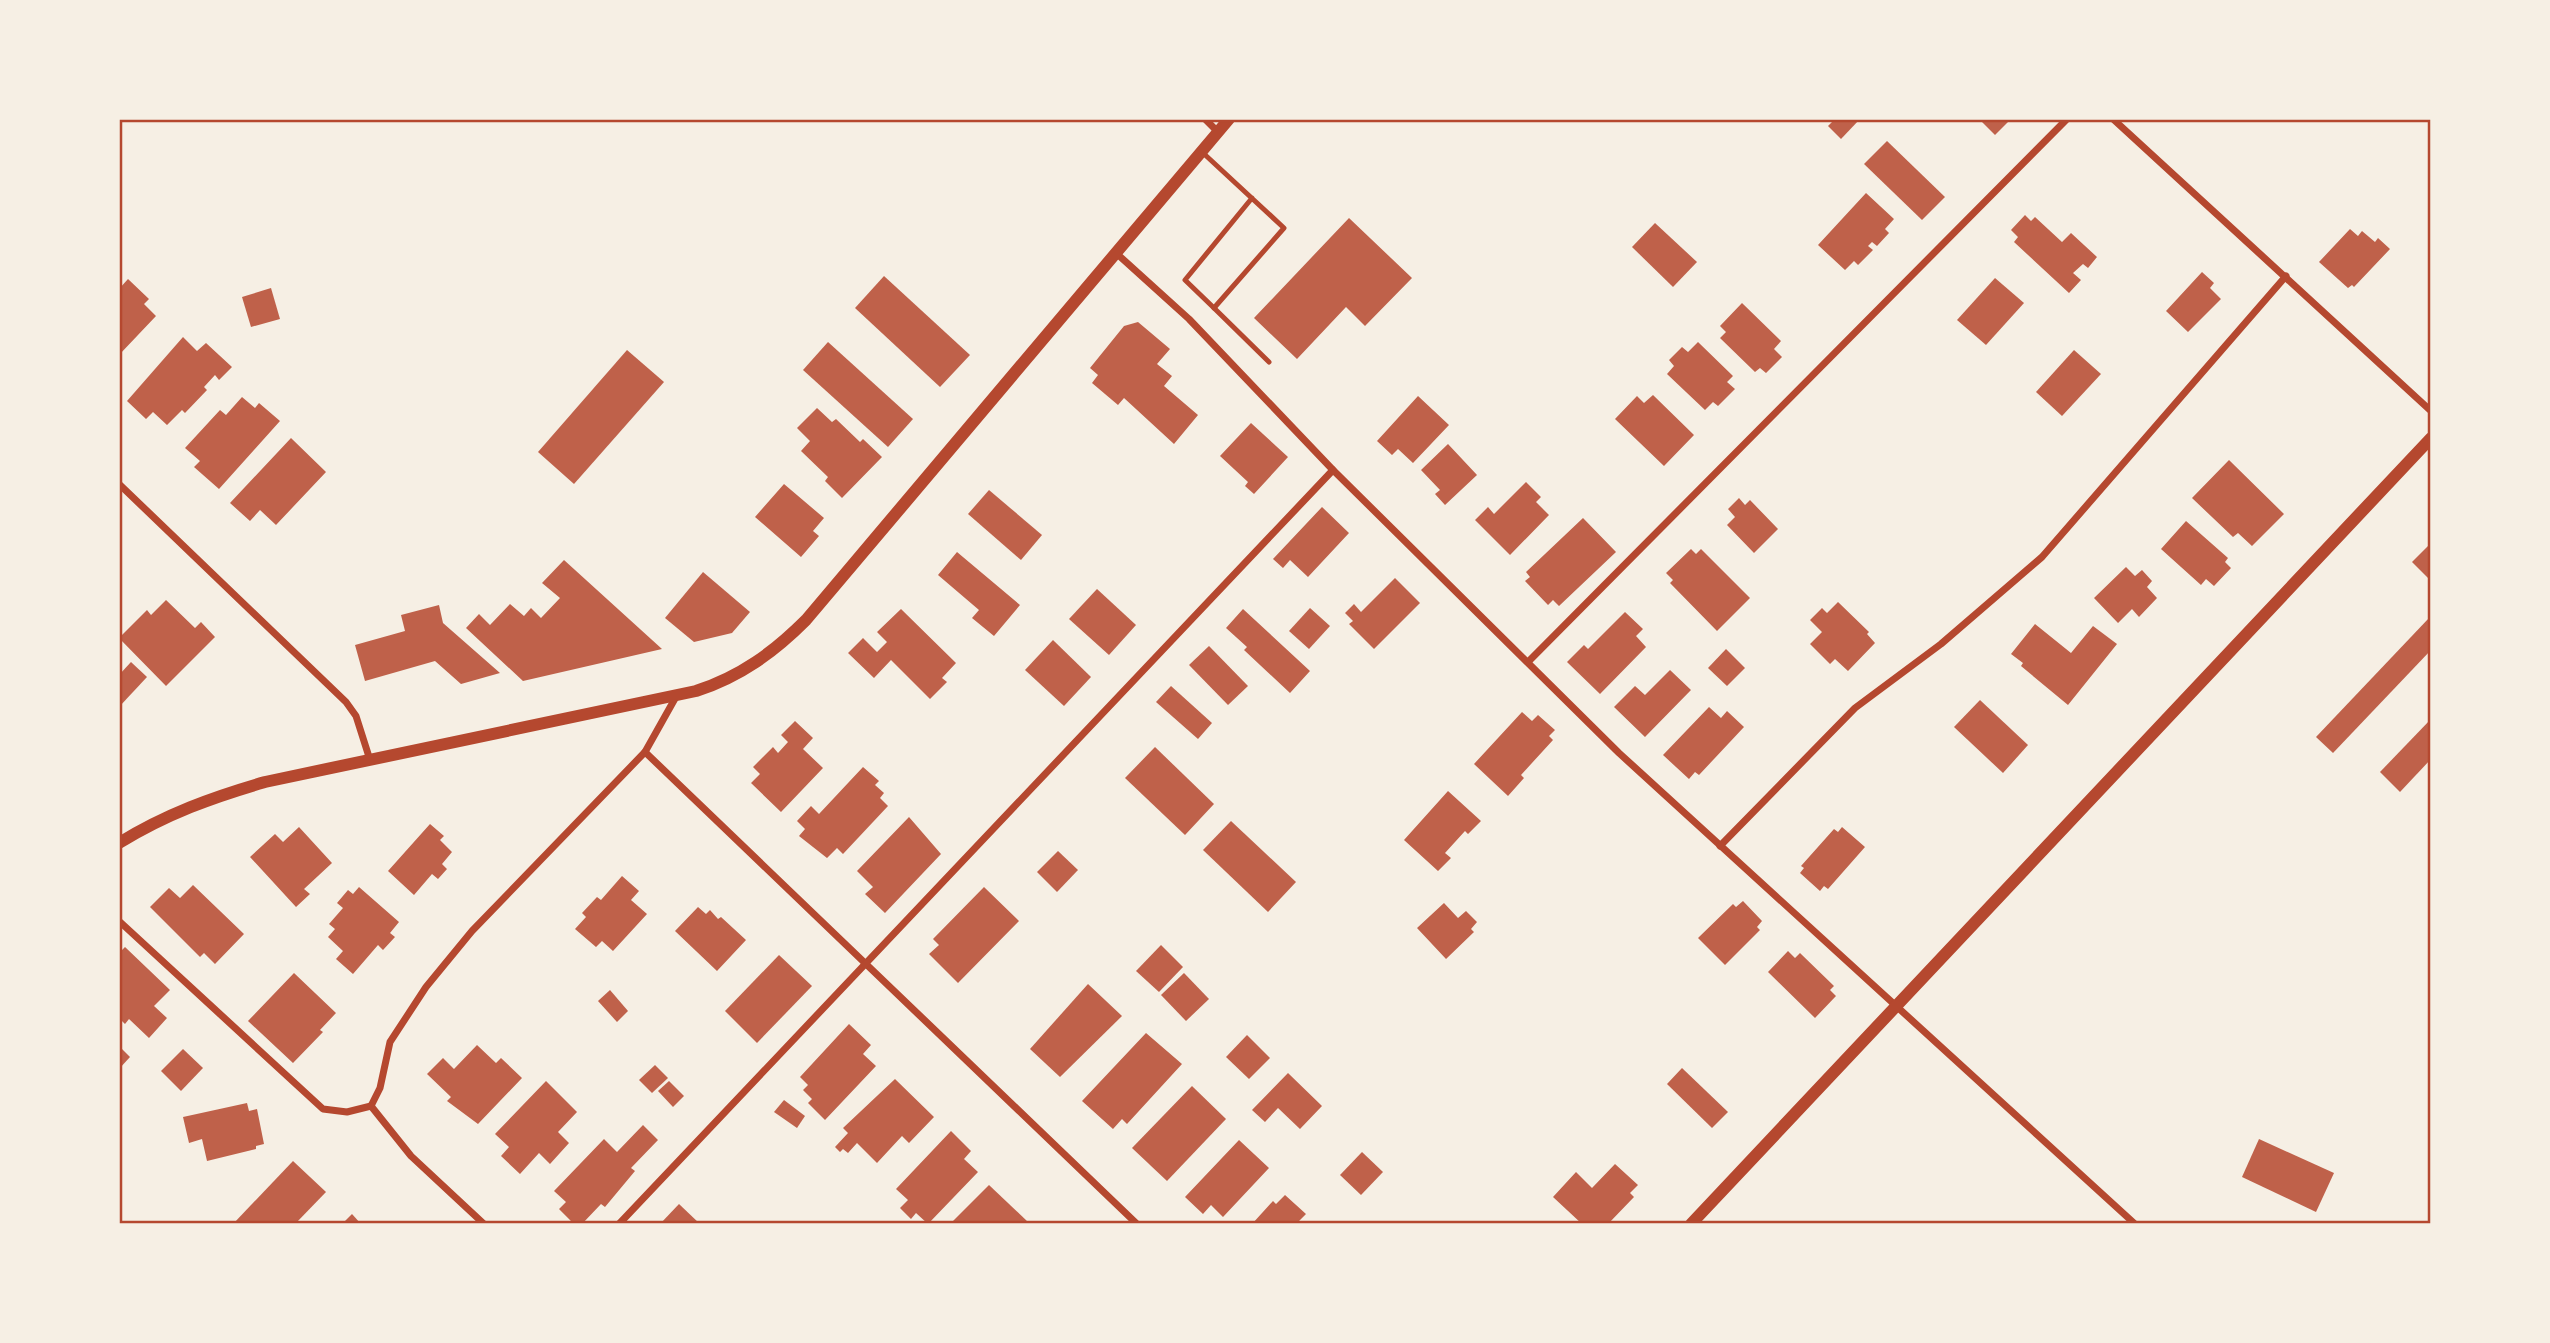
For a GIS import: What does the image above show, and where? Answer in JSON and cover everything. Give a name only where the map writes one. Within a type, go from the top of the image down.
[{"type":"street","points":[[1205,119],[1219,131]]},
{"type":"street","points":[[119,843],[159,818],[207,799],[265,782],[677,695],[734,676],[783,643],[806,620],[1229,119]]},
{"type":"street","points":[[1528,662],[2067,119]]},
{"type":"street","points":[[2113,119],[2431,411]]},
{"type":"street","points":[[1116,253],[1189,319],[1333,470],[1619,753],[2134,1224]]},
{"type":"street","points":[[1720,846],[1855,708],[1933,650],[2042,557],[2287,276]]},
{"type":"street","points":[[1691,1224],[2431,438]]},
{"type":"street","points":[[619,1224],[1333,470]]},
{"type":"street","points":[[119,484],[346,702],[356,716],[370,760]]},
{"type":"street","points":[[119,921],[323,1109],[347,1112],[371,1106],[380,1088],[390,1042],[426,987],[472,931],[645,752],[677,695]]},
{"type":"street","points":[[645,752],[1137,1224]]},
{"type":"street","points":[[371,1106],[411,1156],[484,1224]]},
{"type":"lane","points":[[1202,152],[1284,228],[1214,308]]},
{"type":"lane","points":[[1252,198],[1185,280],[1269,362]]},
{"type":"building","points":[[1835,119],[1860,119],[1841,139],[1828,126]]},
{"type":"building","points":[[1979,119],[2011,119],[1995,135]]},
{"type":"building","points":[[1887,141],[1945,197],[1922,220],[1864,164]]},
{"type":"building","points":[[1866,193],[1894,219],[1885,229],[1889,233],[1877,246],[1872,242],[1868,246],[1873,250],[1858,265],[1854,261],[1845,270],[1818,245]]},
{"type":"building","points":[[2025,215],[2031,221],[2035,217],[2062,242],[2071,233],[2097,257],[2088,268],[2083,264],[2073,273],[2081,280],[2069,293],[2014,242],[2018,237],[2011,230]]},
{"type":"building","points":[[1349,218],[1412,278],[1365,326],[1346,307],[1297,359],[1254,318]]},
{"type":"building","points":[[1655,223],[1697,262],[1673,287],[1632,247]]},
{"type":"building","points":[[2350,229],[2358,236],[2362,231],[2375,242],[2378,238],[2390,249],[2354,287],[2352,285],[2348,288],[2319,262]]},
{"type":"building","points":[[2202,272],[2214,283],[2210,288],[2221,299],[2188,332],[2166,311]]},
{"type":"building","points":[[884,276],[970,355],[940,387],[855,308]]},
{"type":"building","points":[[1995,278],[2024,303],[1986,345],[1957,320]]},
{"type":"building","points":[[128,279],[149,299],[144,304],[156,316],[119,355],[119,289]]},
{"type":"building","points":[[271,288],[280,319],[251,327],[242,297]]},
{"type":"building","points":[[1742,303],[1781,341],[1774,349],[1782,357],[1766,373],[1760,368],[1755,372],[1720,338],[1726,332],[1720,326]]},
{"type":"building","points":[[1138,322],[1170,349],[1157,364],[1172,376],[1164,386],[1198,415],[1174,444],[1124,398],[1118,405],[1092,383],[1098,375],[1090,368],[1124,326]]},
{"type":"building","points":[[183,337],[197,351],[206,343],[232,367],[219,380],[215,375],[204,387],[207,390],[185,413],[182,410],[167,425],[153,412],[146,419],[127,401]]},
{"type":"building","points":[[828,342],[913,419],[888,447],[803,370]]},
{"type":"building","points":[[1698,342],[1733,376],[1727,382],[1735,389],[1718,406],[1713,402],[1705,410],[1667,374],[1674,366],[1669,360],[1682,347],[1688,352]]},
{"type":"building","points":[[627,350],[664,382],[574,484],[538,452]]},
{"type":"building","points":[[2074,350],[2101,374],[2062,416],[2036,392]]},
{"type":"building","points":[[1653,395],[1694,435],[1664,466],[1615,419],[1637,396],[1644,403]]},
{"type":"building","points":[[1418,396],[1449,425],[1413,463],[1398,449],[1392,455],[1377,441]]},
{"type":"building","points":[[242,397],[255,408],[259,403],[280,421],[219,489],[194,467],[200,461],[185,448],[220,410],[226,415]]},
{"type":"building","points":[[817,408],[832,422],[836,419],[860,442],[863,439],[882,457],[842,498],[825,481],[828,477],[801,451],[810,441],[797,428]]},
{"type":"building","points":[[1251,423],[1288,457],[1254,494],[1245,486],[1248,482],[1220,456]]},
{"type":"building","points":[[291,438],[326,472],[276,525],[260,510],[250,521],[230,503]]},
{"type":"building","points":[[1448,444],[1477,475],[1445,505],[1435,494],[1440,490],[1421,470]]},
{"type":"building","points":[[2229,460],[2284,514],[2252,546],[2238,533],[2233,537],[2192,498]]},
{"type":"building","points":[[1526,482],[1541,497],[1536,502],[1549,515],[1510,555],[1475,520],[1488,507],[1494,514]]},
{"type":"building","points":[[784,484],[824,518],[813,531],[819,536],[801,557],[755,517]]},
{"type":"building","points":[[989,490],[1042,535],[1021,560],[968,514]]},
{"type":"building","points":[[1739,498],[1745,505],[1750,500],[1778,529],[1754,553],[1727,525],[1735,517],[1728,509]]},
{"type":"building","points":[[1322,507],[1349,533],[1308,577],[1290,560],[1283,568],[1273,559]]},
{"type":"building","points":[[1583,518],[1616,552],[1559,606],[1553,600],[1548,605],[1525,581],[1530,577],[1526,572]]},
{"type":"building","points":[[2186,521],[2228,558],[2225,562],[2231,568],[2214,586],[2206,579],[2201,585],[2161,549]]},
{"type":"building","points":[[2431,543],[2431,581],[2412,562]]},
{"type":"building","points":[[1691,549],[1696,554],[1701,549],[1750,598],[1717,631],[1670,583],[1673,580],[1666,573]]},
{"type":"building","points":[[957,552],[1020,605],[994,636],[972,618],[979,610],[938,575]]},
{"type":"building","points":[[564,560],[662,649],[523,681],[466,628],[479,614],[490,625],[510,604],[524,616],[531,608],[541,618],[560,598],[542,583]]},
{"type":"building","points":[[2126,567],[2135,576],[2142,570],[2152,581],[2147,587],[2157,598],[2139,617],[2132,609],[2118,623],[2094,598]]},
{"type":"building","points":[[703,572],[750,612],[732,633],[694,642],[665,618]]},
{"type":"building","points":[[1395,578],[1420,603],[1374,649],[1349,624],[1353,621],[1345,613],[1354,604],[1361,612]]},
{"type":"building","points":[[1097,589],[1136,625],[1109,655],[1069,619]]},
{"type":"building","points":[[166,600],[195,628],[201,622],[215,637],[166,686],[119,638],[147,610],[151,615]]},
{"type":"building","points":[[1838,602],[1869,632],[1867,634],[1875,643],[1848,671],[1835,659],[1830,664],[1810,644],[1822,632],[1810,620],[1822,608],[1827,613]]},
{"type":"building","points":[[439,605],[443,623],[500,673],[461,684],[435,661],[365,681],[355,645],[405,631],[401,615]]},
{"type":"building","points":[[1310,608],[1330,626],[1309,649],[1289,631]]},
{"type":"building","points":[[901,609],[956,663],[942,678],[947,682],[930,699],[891,660],[874,678],[848,653],[863,638],[877,652],[887,642],[877,632]]},
{"type":"building","points":[[1243,609],[1310,671],[1290,693],[1244,650],[1247,647],[1226,628]]},
{"type":"building","points":[[1625,612],[1643,629],[1636,636],[1646,647],[1600,694],[1567,662],[1584,645],[1588,649]]},
{"type":"building","points":[[2429,618],[2431,650],[2333,753],[2316,737]]},
{"type":"building","points":[[2035,624],[2071,653],[2093,626],[2117,644],[2068,705],[2021,666],[2023,663],[2011,654]]},
{"type":"building","points":[[1053,640],[1091,677],[1064,706],[1025,670]]},
{"type":"building","points":[[1209,646],[1248,686],[1228,705],[1189,665]]},
{"type":"building","points":[[1726,649],[1745,668],[1727,686],[1708,668]]},
{"type":"building","points":[[131,662],[147,677],[119,707],[119,675]]},
{"type":"building","points":[[1670,670],[1691,690],[1645,737],[1614,707],[1635,686],[1645,695]]},
{"type":"building","points":[[1171,686],[1212,723],[1198,739],[1156,702]]},
{"type":"building","points":[[1980,700],[2028,745],[2003,773],[1954,727]]},
{"type":"building","points":[[1709,707],[1721,718],[1727,711],[1744,727],[1699,775],[1695,772],[1689,779],[1663,755]]},
{"type":"building","points":[[1522,712],[1532,721],[1538,715],[1555,730],[1549,736],[1553,740],[1521,775],[1524,778],[1508,796],[1474,764]]},
{"type":"building","points":[[2431,719],[2431,759],[2400,792],[2380,772]]},
{"type":"building","points":[[795,721],[813,738],[803,749],[823,768],[781,812],[751,783],[760,774],[753,767],[773,747],[778,753],[788,742],[781,735]]},
{"type":"building","points":[[1155,747],[1214,804],[1185,835],[1125,778]]},
{"type":"building","points":[[863,767],[879,781],[875,785],[884,793],[880,798],[888,806],[843,854],[837,848],[827,858],[799,836],[805,829],[797,821],[811,806],[819,814]]},
{"type":"building","points":[[1448,791],[1481,821],[1468,834],[1465,831],[1445,853],[1451,858],[1438,871],[1404,840]]},
{"type":"building","points":[[909,817],[941,854],[885,913],[865,894],[873,887],[857,871]]},
{"type":"building","points":[[1231,821],[1296,882],[1268,912],[1203,850]]},
{"type":"building","points":[[430,824],[444,836],[440,840],[452,852],[442,864],[447,869],[438,879],[432,874],[414,895],[388,871]]},
{"type":"building","points":[[299,827],[332,863],[304,889],[310,894],[296,907],[250,857],[275,834],[283,842]]},
{"type":"building","points":[[1842,827],[1865,847],[1828,889],[1824,886],[1820,891],[1800,873],[1804,868],[1801,866],[1834,829],[1838,832]]},
{"type":"building","points":[[1058,851],[1078,870],[1057,892],[1037,872]]},
{"type":"building","points":[[622,876],[639,891],[631,900],[647,914],[613,951],[602,941],[596,947],[575,929],[586,917],[582,913],[597,897],[601,900]]},
{"type":"building","points":[[193,885],[244,934],[215,964],[204,953],[200,957],[150,907],[169,888],[180,898]]},
{"type":"building","points":[[359,887],[399,922],[390,933],[395,937],[383,950],[378,945],[353,974],[336,959],[343,951],[328,937],[335,929],[329,924],[343,908],[337,903],[348,890],[353,894]]},
{"type":"building","points":[[984,887],[1019,921],[958,983],[929,954],[939,945],[933,939]]},
{"type":"building","points":[[1743,901],[1762,921],[1757,927],[1760,930],[1725,965],[1698,938],[1733,904],[1736,907]]},
{"type":"building","points":[[1444,903],[1458,918],[1466,911],[1477,922],[1471,929],[1474,932],[1446,959],[1417,928]]},
{"type":"building","points":[[698,907],[706,914],[710,910],[718,919],[721,917],[746,940],[717,971],[675,931]]},
{"type":"building","points":[[1161,945],[1183,967],[1159,992],[1136,971]]},
{"type":"building","points":[[125,947],[170,990],[154,1006],[167,1018],[149,1038],[129,1019],[125,1024],[119,1018],[119,953]]},
{"type":"building","points":[[1788,951],[1795,958],[1800,953],[1834,986],[1830,990],[1836,996],[1815,1018],[1768,972]]},
{"type":"building","points":[[779,955],[812,986],[757,1043],[725,1011]]},
{"type":"building","points":[[294,973],[336,1013],[320,1030],[323,1032],[293,1063],[248,1021]]},
{"type":"building","points":[[1184,973],[1209,999],[1186,1021],[1161,995]]},
{"type":"building","points":[[1088,984],[1122,1016],[1060,1077],[1030,1049]]},
{"type":"building","points":[[610,990],[628,1011],[617,1022],[598,1001]]},
{"type":"building","points":[[849,1024],[871,1045],[863,1054],[876,1066],[825,1120],[808,1103],[812,1099],[803,1090],[808,1085],[800,1077]]},
{"type":"building","points":[[1146,1033],[1182,1064],[1127,1124],[1122,1119],[1113,1129],[1082,1101]]},
{"type":"building","points":[[1247,1035],[1270,1058],[1249,1079],[1226,1057]]},
{"type":"building","points":[[477,1045],[496,1063],[501,1058],[522,1078],[478,1124],[447,1101],[451,1097],[427,1074],[443,1058],[454,1069]]},
{"type":"building","points":[[119,1046],[130,1057],[119,1069]]},
{"type":"building","points":[[183,1049],[203,1068],[181,1091],[161,1071]]},
{"type":"building","points":[[655,1065],[668,1078],[652,1093],[639,1080]]},
{"type":"building","points":[[1682,1068],[1728,1112],[1712,1128],[1667,1084]]},
{"type":"building","points":[[1288,1073],[1322,1106],[1300,1129],[1278,1108],[1265,1122],[1252,1110]]},
{"type":"building","points":[[895,1079],[934,1117],[909,1143],[902,1136],[877,1163],[857,1143],[848,1153],[843,1149],[840,1152],[835,1147],[848,1133],[843,1128]]},
{"type":"building","points":[[546,1081],[577,1112],[558,1132],[569,1143],[550,1164],[539,1153],[520,1174],[501,1156],[509,1147],[495,1134]]},
{"type":"building","points":[[669,1081],[684,1096],[673,1107],[658,1091]]},
{"type":"building","points":[[1192,1086],[1226,1119],[1167,1181],[1132,1148]]},
{"type":"building","points":[[784,1100],[805,1116],[797,1128],[774,1112]]},
{"type":"building","points":[[247,1103],[249,1111],[257,1109],[264,1144],[256,1146],[256,1149],[207,1161],[202,1139],[189,1143],[183,1117]]},
{"type":"building","points":[[643,1125],[658,1140],[631,1168],[635,1171],[605,1207],[601,1204],[582,1224],[574,1224],[559,1209],[566,1202],[554,1191],[604,1139],[617,1152]]},
{"type":"building","points":[[951,1131],[971,1151],[964,1159],[978,1172],[928,1224],[916,1213],[911,1219],[900,1208],[908,1200],[896,1189]]},
{"type":"building","points":[[2259,1139],[2334,1173],[2316,1212],[2242,1177]]},
{"type":"building","points":[[1239,1140],[1269,1168],[1223,1217],[1211,1205],[1203,1214],[1185,1197]]},
{"type":"building","points":[[1362,1152],[1383,1172],[1361,1195],[1340,1175]]},
{"type":"building","points":[[293,1161],[326,1192],[295,1224],[233,1224]]},
{"type":"building","points":[[1615,1164],[1638,1185],[1630,1193],[1634,1197],[1608,1224],[1582,1224],[1553,1197],[1576,1172],[1592,1188]]},
{"type":"building","points":[[989,1185],[1028,1222],[950,1224]]},
{"type":"building","points":[[1285,1195],[1306,1214],[1296,1224],[1252,1224],[1273,1201],[1276,1204]]},
{"type":"building","points":[[679,1204],[700,1224],[660,1224]]},
{"type":"building","points":[[352,1214],[361,1224],[342,1224]]}]
